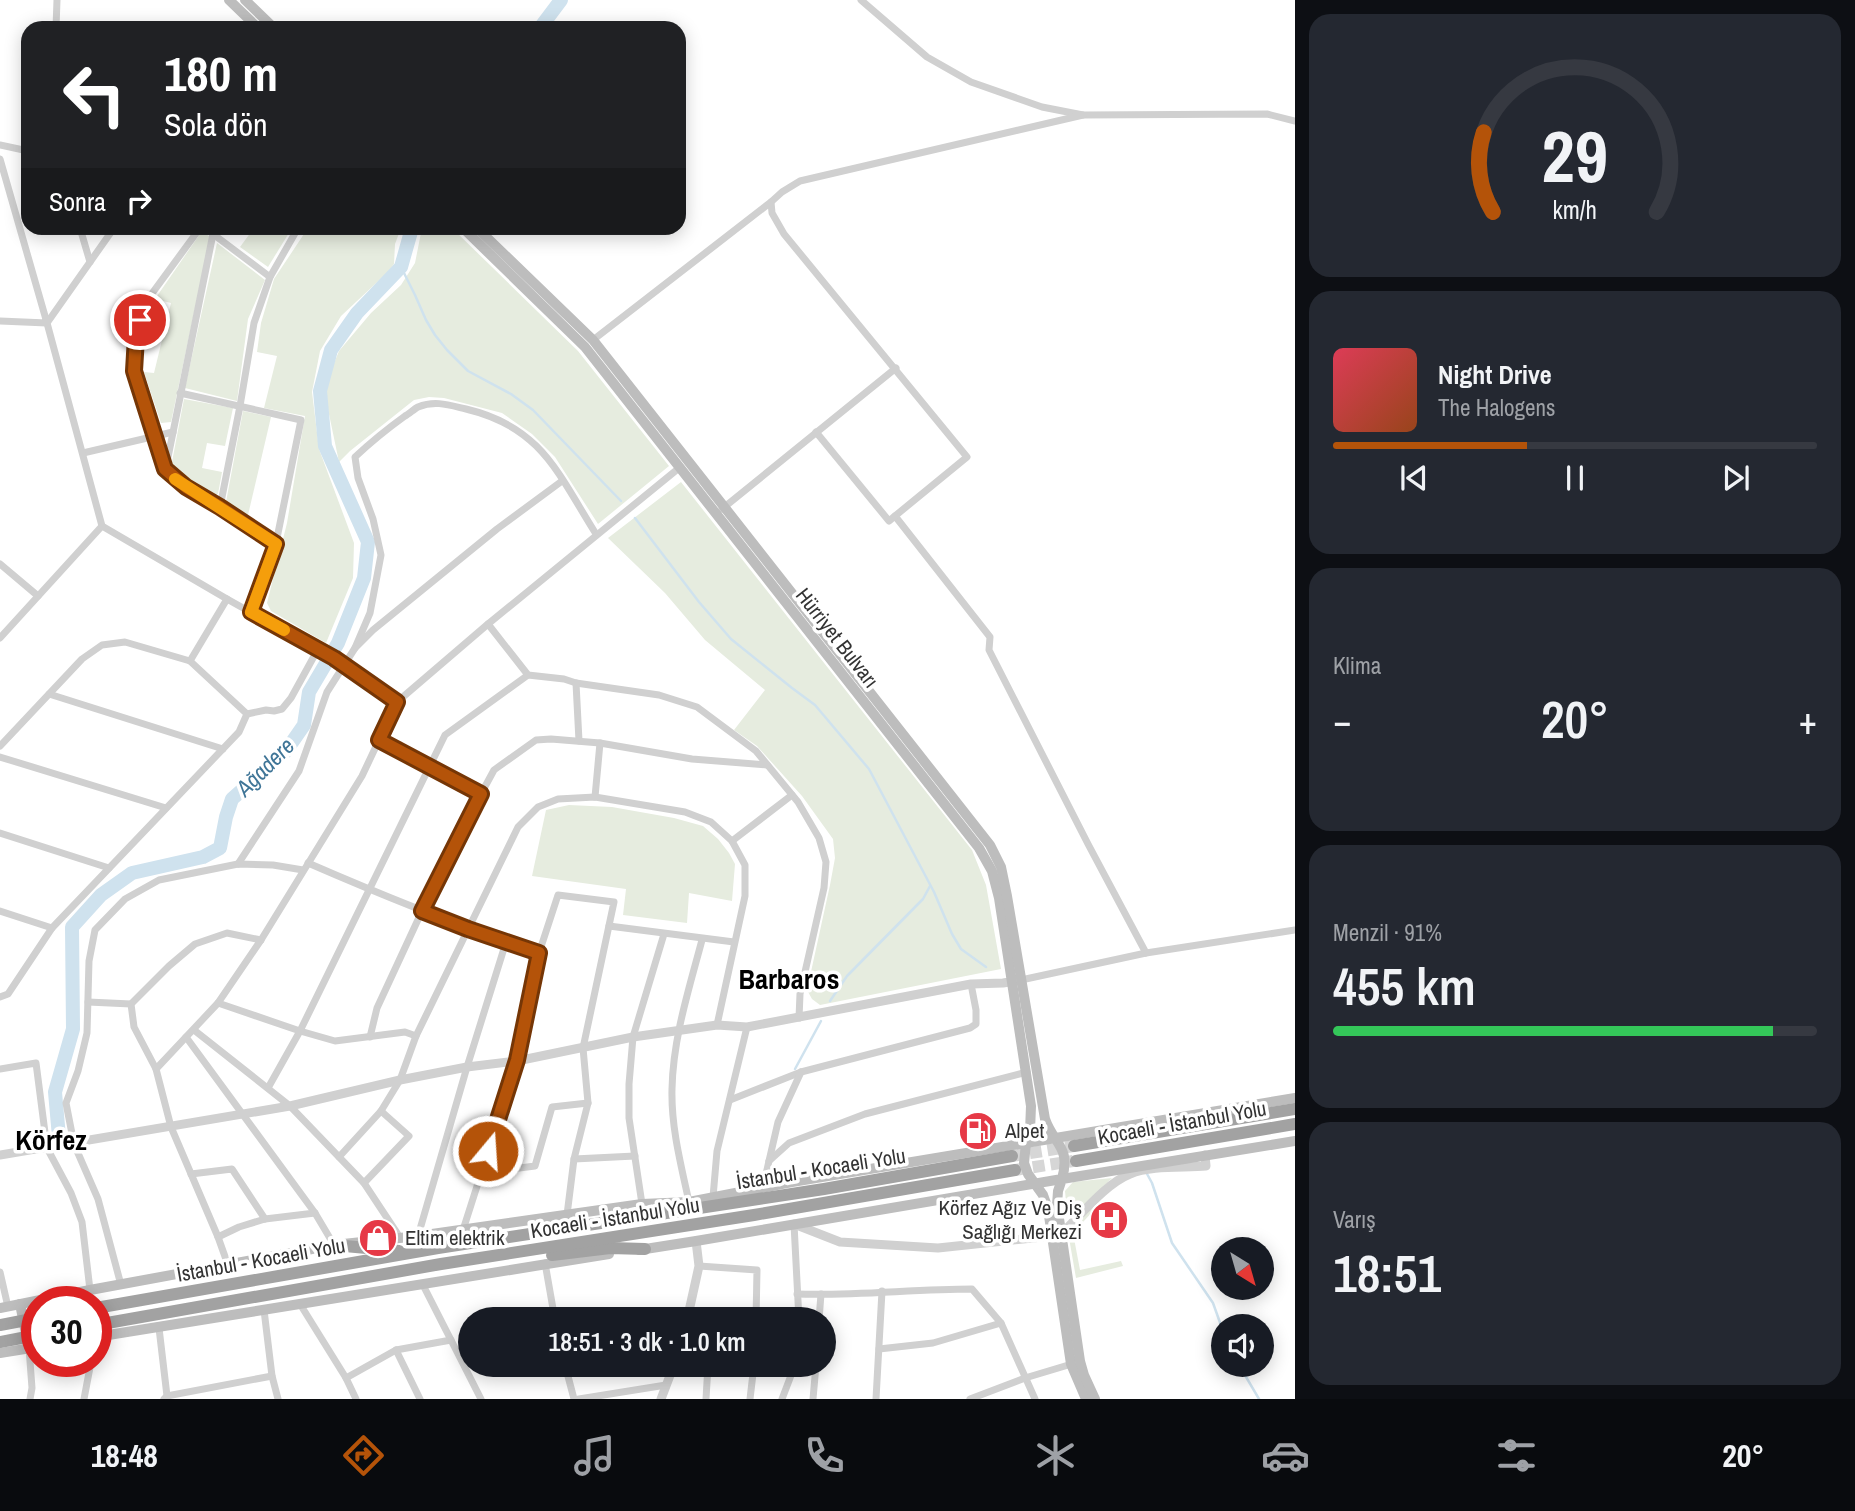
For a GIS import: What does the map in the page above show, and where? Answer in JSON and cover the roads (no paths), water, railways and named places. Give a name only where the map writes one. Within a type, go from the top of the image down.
[{"type":"highway","points":[[1074,1146],[1295,1109]]},
{"type":"highway","name":"Kocaeli - İstanbul Yolu","points":[[1076,1161],[1295,1124]]},
{"type":"highway","name":"İstanbul - Kocaeli Yolu","points":[[112,1305],[413,1252],[811,1191],[1012,1156]]},
{"type":"highway","name":"Kocaeli - İstanbul Yolu","points":[[112,1322],[1015,1170]]},
{"type":"highway","points":[[478,1242],[537,1228],[689,1202]]},
{"type":"highway","points":[[334,1245],[413,1252]]},
{"type":"highway","points":[[434,1266],[478,1265],[610,1248],[645,1249]]},
{"type":"highway","points":[[0,1325],[21,1321]]},
{"type":"highway","points":[[0,1342],[21,1338]]},
{"type":"main road","points":[[229,0],[251,21]]},
{"type":"main road","points":[[245,0],[267,21]]},
{"type":"main road","name":"Hürriyet Bulvarı","points":[[470,235],[585,347],[979,848],[992,871],[999,898],[1048,1129],[1064,1151],[1062,1179],[1057,1198],[1056,1235]]},
{"type":"main road","name":"Hürriyet Bulvarı","points":[[484,235],[593,340],[990,845],[1001,867],[1027,1072],[1031,1115],[1024,1163],[1046,1201],[1056,1235],[1075,1363],[1086,1399]]},
{"type":"main road","points":[[112,1286],[334,1245],[401,1239],[642,1204],[689,1202],[763,1187],[1295,1098]]},
{"type":"main road","points":[[112,1335],[545,1263],[696,1241],[1035,1183],[1206,1161],[1295,1141]]},
{"type":"main road","points":[[4,1308],[20,1304],[21,1307]]},
{"type":"main road","points":[[0,1353],[21,1350]]},
{"type":"main road","name":"Hürriyet Bulvarı","points":[[1075,1363],[1095,1399]]},
{"type":"street","points":[[56,21],[57,0]]},
{"type":"street","points":[[861,0],[926,57],[971,82],[1042,107],[1083,116]]},
{"type":"street","points":[[593,340],[782,192],[800,181],[1083,116],[1267,114],[1295,121]]},
{"type":"street","points":[[0,145],[21,150]]},
{"type":"street","points":[[0,159],[21,232]]},
{"type":"street","points":[[771,202],[772,213],[784,234],[967,457],[889,521],[816,432]]},
{"type":"street","points":[[22,235],[102,526],[226,599],[334,658],[397,702]]},
{"type":"street","points":[[82,235],[90,262]]},
{"type":"street","points":[[47,323],[109,235]]},
{"type":"street","points":[[197,235],[145,303],[136,337],[134,371],[165,469],[186,487],[276,544]]},
{"type":"street","points":[[165,469],[213,235]]},
{"type":"street","points":[[214,235],[270,277]]},
{"type":"street","points":[[220,507],[254,323],[270,277],[294,235]]},
{"type":"street","points":[[0,321],[47,323]]},
{"type":"street","points":[[716,516],[896,368]]},
{"type":"street","points":[[180,393],[301,420],[276,544],[251,612]]},
{"type":"street","points":[[355,648],[370,613],[381,555],[373,519],[358,478],[355,457],[383,432],[418,408],[438,402],[498,418],[512,426],[550,459],[596,534]]},
{"type":"street","points":[[83,453],[173,432]]},
{"type":"street","points":[[156,1069],[218,1003],[261,940],[362,775],[397,702],[596,534],[679,468]]},
{"type":"street","points":[[238,864],[299,771],[327,692],[355,648],[373,630],[497,529],[562,481]]},
{"type":"street","points":[[895,516],[990,637],[989,650],[1146,953]]},
{"type":"street","points":[[0,638],[102,526]]},
{"type":"street","points":[[0,565],[38,596]]},
{"type":"street","points":[[190,661],[226,599]]},
{"type":"street","points":[[488,624],[528,675]]},
{"type":"street","points":[[0,746],[82,659],[102,645],[125,642],[190,661],[247,714]]},
{"type":"street","points":[[247,714],[282,709],[320,650]]},
{"type":"street","points":[[268,1088],[300,1031],[445,735],[528,675],[659,695],[697,707],[756,751],[792,795],[819,838],[826,862],[824,888],[800,994],[799,1018]]},
{"type":"street","points":[[576,684],[579,741]]},
{"type":"street","points":[[48,695],[223,749]]},
{"type":"street","points":[[0,997],[8,994],[51,928],[239,732],[247,714]]},
{"type":"street","points":[[379,740],[481,794]]},
{"type":"street","points":[[370,1037],[377,1008],[422,911],[494,770],[536,740],[600,743],[692,759],[767,765]]},
{"type":"street","points":[[595,797],[600,743]]},
{"type":"street","points":[[0,757],[166,808]]},
{"type":"street","points":[[732,841],[792,795]]},
{"type":"street","points":[[339,1157],[382,1111],[400,1080],[416,1036],[518,827],[538,807],[558,799],[595,797],[685,811],[711,822],[732,841],[745,865],[745,896],[717,1024]]},
{"type":"street","points":[[0,833],[109,868]]},
{"type":"street","points":[[121,1285],[98,1199],[74,1144],[66,1103],[78,1071],[87,1034],[89,961],[95,930],[125,899],[159,880],[238,864],[305,867],[539,953]]},
{"type":"street","points":[[463,1230],[517,1060],[539,953],[558,895],[614,902],[583,1048],[588,1103],[574,1159],[567,1215]]},
{"type":"street","points":[[0,911],[51,928]]},
{"type":"street","points":[[609,926],[734,942]]},
{"type":"street","points":[[0,1155],[290,1106],[400,1080],[633,1037],[717,1024],[747,1027],[971,984],[1016,981],[1146,953],[1295,930]]},
{"type":"street","points":[[88,1002],[131,1004],[195,944],[227,933],[261,940]]},
{"type":"street","points":[[642,1204],[629,1118],[629,1084],[633,1037],[664,934]]},
{"type":"street","points":[[689,1202],[676,1144],[672,1089],[678,1032],[702,940]]},
{"type":"street","points":[[418,1236],[506,942]]},
{"type":"street","points":[[730,1100],[801,1072],[970,1028],[976,1024],[971,984]]},
{"type":"street","points":[[218,1003],[335,1041],[405,1032],[416,1036]]},
{"type":"street","points":[[131,1004],[134,1027],[156,1069],[171,1127],[228,1265]]},
{"type":"street","points":[[712,1197],[718,1151],[747,1027]]},
{"type":"street","points":[[194,1030],[290,1106],[364,1183],[401,1239]]},
{"type":"street","points":[[186,1037],[315,1213],[334,1245]]},
{"type":"street","points":[[0,1069],[36,1063],[47,1148],[71,1193],[82,1222],[90,1286]]},
{"type":"street","points":[[763,1187],[778,1122],[801,1072]]},
{"type":"street","points":[[769,1161],[789,1143],[865,1114],[1027,1072]]},
{"type":"street","points":[[481,1173],[535,1166],[552,1107],[588,1103]]},
{"type":"street","points":[[364,1183],[409,1136],[382,1111]]},
{"type":"street","points":[[574,1159],[635,1156]]},
{"type":"street","points":[[798,1307],[794,1224],[840,1242],[938,1248],[1056,1235],[1110,1186],[1130,1174],[1206,1161]]},
{"type":"street","points":[[191,1174],[232,1169],[265,1219]]},
{"type":"street","points":[[218,1237],[265,1219],[315,1213]]},
{"type":"street","points":[[690,1307],[699,1266],[696,1241]]},
{"type":"street","points":[[545,1263],[553,1307]]},
{"type":"street","points":[[699,1266],[757,1270],[756,1307]]},
{"type":"street","points":[[0,1272],[4,1308]]},
{"type":"street","points":[[423,1285],[458,1351]]},
{"type":"street","points":[[797,1294],[972,1289],[1000,1324],[1035,1399]]},
{"type":"street","points":[[876,1399],[882,1291]]},
{"type":"street","points":[[820,1307],[821,1294]]},
{"type":"street","points":[[300,1304],[356,1399]]},
{"type":"street","points":[[264,1310],[272,1376],[278,1399]]},
{"type":"street","points":[[879,1349],[933,1343],[1000,1324]]},
{"type":"street","points":[[159,1328],[166,1397],[272,1376]]},
{"type":"street","points":[[346,1378],[396,1350],[451,1340]]},
{"type":"street","points":[[396,1350],[420,1399]]},
{"type":"street","points":[[970,1399],[1075,1363]]},
{"type":"street","points":[[30,1399],[32,1377]]},
{"type":"street","points":[[84,1399],[88,1377]]},
{"type":"street","points":[[472,1377],[481,1399]]},
{"type":"street","points":[[569,1377],[576,1399],[666,1385]]},
{"type":"street","points":[[661,1399],[669,1377]]},
{"type":"street","points":[[706,1399],[707,1377]]},
{"type":"street","points":[[750,1399],[753,1377]]},
{"type":"street","points":[[782,1399],[790,1377]]},
{"type":"street","points":[[813,1399],[815,1377]]},
{"type":"waterway","name":"Ağadere","points":[[545,21],[561,0]]},
{"type":"waterway","name":"Ağadere","points":[[59,1137],[55,1092],[73,1029],[72,927],[101,895],[132,873],[203,857],[220,848],[232,799],[286,751],[304,725],[309,692],[338,643],[364,578],[368,542],[325,446],[320,391],[331,350],[357,313],[401,267],[410,235]]},
{"type":"waterway","points":[[401,267],[426,320],[447,350],[468,371],[511,394],[533,410],[621,501]]},
{"type":"waterway","points":[[635,518],[731,639],[815,705],[869,769],[934,892],[952,934],[961,949],[986,967]]},
{"type":"waterway","points":[[830,1001],[847,976],[923,899],[930,886]]},
{"type":"waterway","points":[[795,1069],[821,1021]]},
{"type":"waterway","points":[[1146,1172],[1172,1243],[1213,1303],[1217,1314]]},
{"type":"waterway","points":[[1246,1377],[1259,1399]]},
{"type":"tunnel","points":[[1012,1156],[1074,1146]]},
{"type":"tunnel","points":[[1015,1170],[1073,1161]]},
{"type":"place","name":"Alpet","points":[[978,1131]]},
{"type":"place","name":"Körfez Ağız Ve Diş Sağlığı Merkezi","points":[[1109,1220]]},
{"type":"place","name":"Eltim elektrik","points":[[378,1238]]},
{"type":"district","name":"Barbaros","points":[[789,979]]},
{"type":"district","name":"Körfez","points":[[51,1140]]}]
